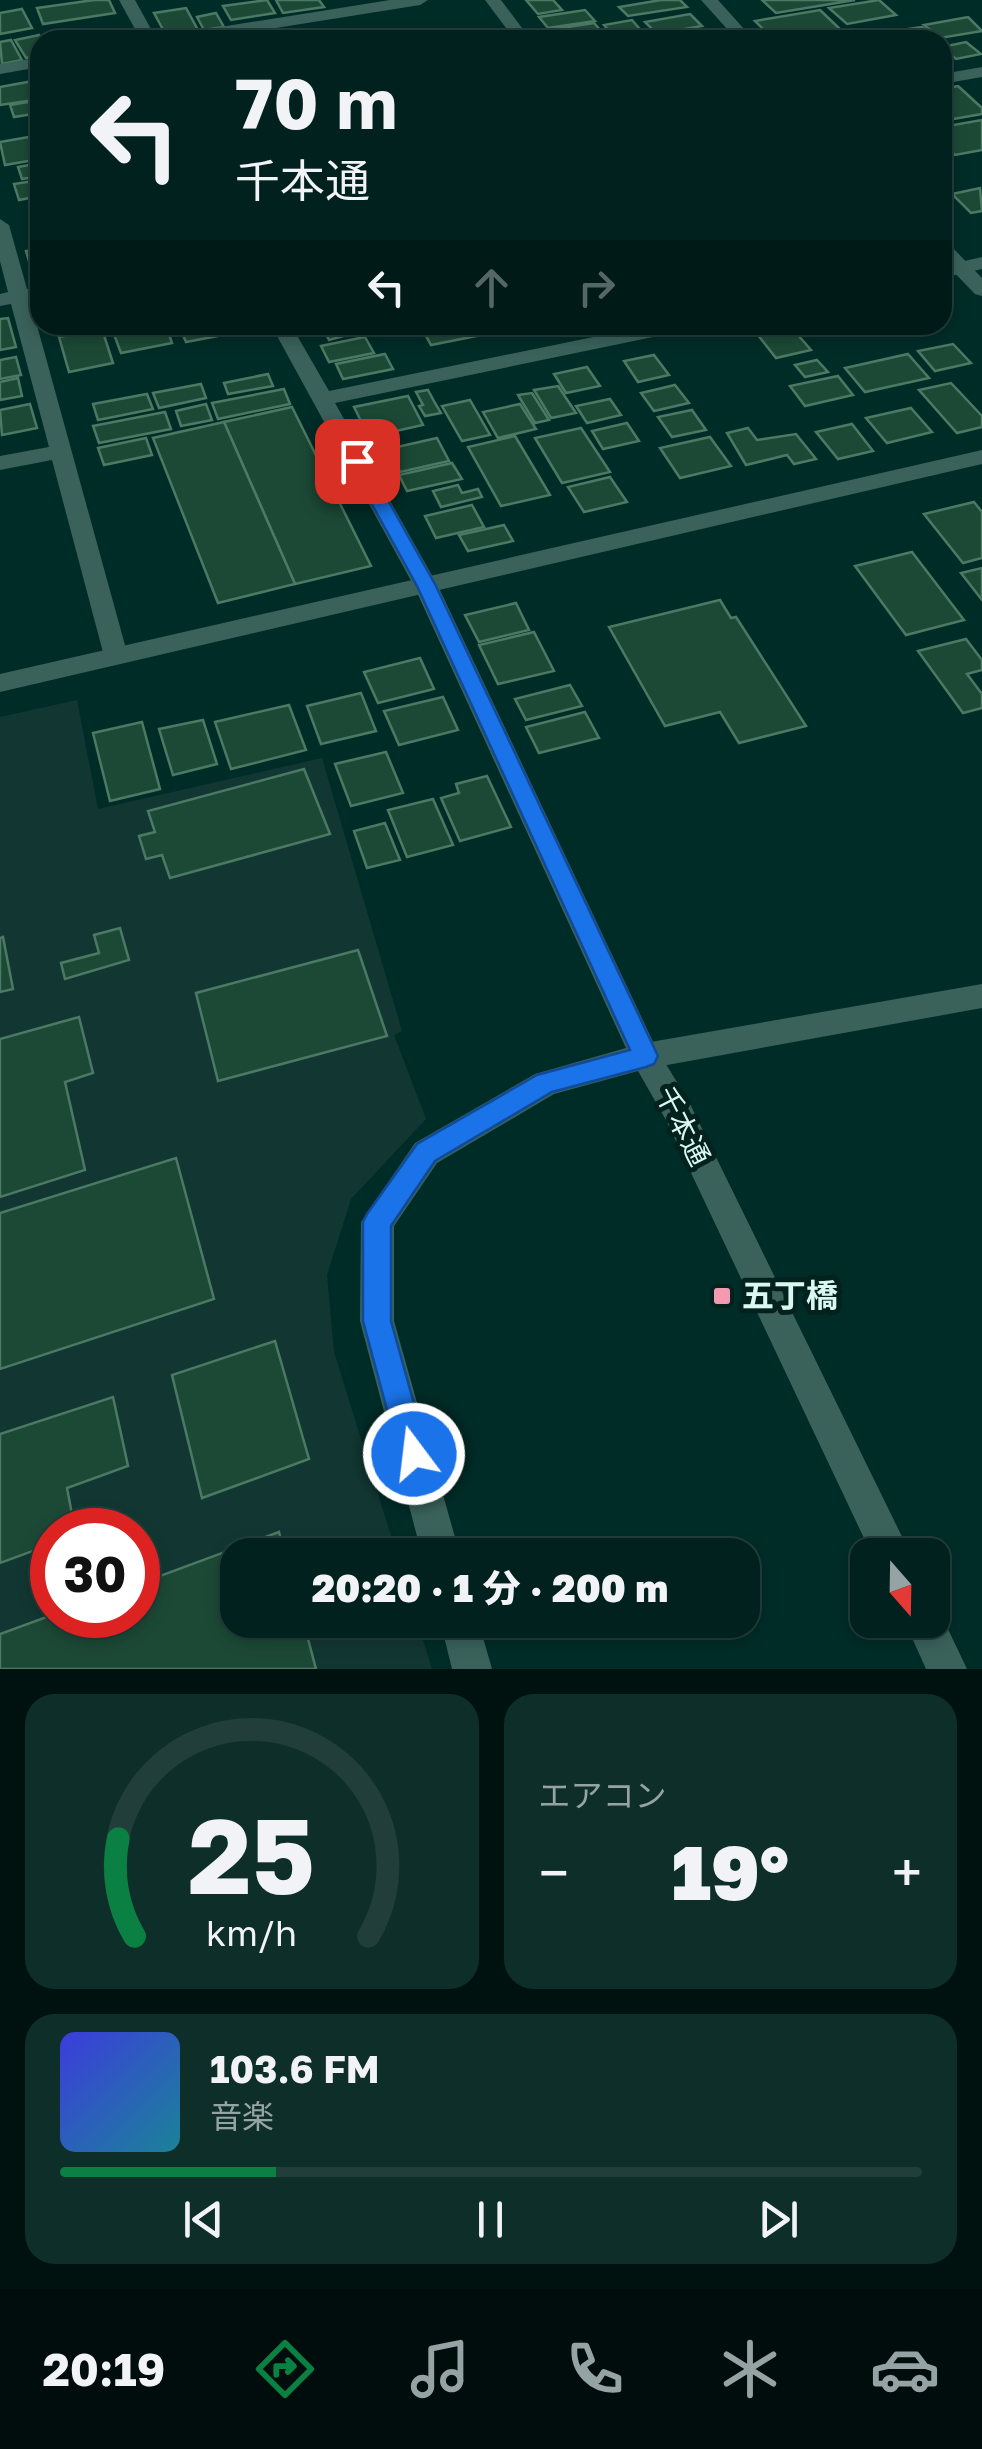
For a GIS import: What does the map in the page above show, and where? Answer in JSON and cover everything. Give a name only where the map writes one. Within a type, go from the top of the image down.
[{"type":"street","points":[[128,0],[144,30]]},
{"type":"street","points":[[232,30],[420,0]]},
{"type":"street","points":[[493,0],[516,30]]},
{"type":"street","points":[[709,0],[737,30]]},
{"type":"street","points":[[0,70],[30,64]]},
{"type":"street","points":[[952,77],[982,72]]},
{"type":"street","points":[[0,225],[116,656]]},
{"type":"street","points":[[962,268],[982,290]]},
{"type":"street","name":"千本通","points":[[288,335],[426,586],[646,1056],[677,1110],[884,1538]]},
{"type":"street","points":[[323,398],[633,335]]},
{"type":"street","points":[[0,463],[60,452]]},
{"type":"street","points":[[0,683],[982,457]]},
{"type":"street","points":[[436,1538],[377,1321],[377,1222],[426,1153],[546,1083],[646,1056],[982,996]]},
{"type":"street","points":[[463,1638],[472,1669]]},
{"type":"street","points":[[932,1638],[947,1669]]},
{"type":"shaded area","points":[[77,700],[98,809],[322,758],[402,1031],[394,1035],[426,1119],[351,1199],[327,1275],[334,1352],[392,1538],[220,1538],[220,1638],[423,1638],[432,1669],[0,1669],[0,717]]},
{"type":"building","points":[[109,0],[115,13],[43,24],[37,8]]},
{"type":"building","points":[[267,0],[275,13],[231,20],[223,6]]},
{"type":"building","points":[[276,0],[319,0],[324,7],[283,13]]},
{"type":"building","points":[[526,0],[553,0],[562,10],[538,14]]},
{"type":"building","points":[[680,0],[687,7],[628,16],[619,7]]},
{"type":"building","points":[[762,0],[855,0],[776,13]]},
{"type":"building","points":[[879,0],[896,15],[847,24],[829,8]]},
{"type":"building","points":[[186,8],[198,30],[163,30],[154,13]]},
{"type":"building","points":[[22,9],[32,28],[0,34],[0,13]]},
{"type":"building","points":[[585,10],[595,21],[548,28],[539,17]]},
{"type":"building","points":[[820,10],[841,30],[764,30],[755,21]]},
{"type":"building","points":[[216,13],[224,27],[204,30],[197,17]]},
{"type":"building","points":[[690,14],[702,26],[653,30],[645,22]]},
{"type":"building","points":[[968,17],[982,31],[952,36],[952,30],[930,30],[924,25]]},
{"type":"building","points":[[632,20],[641,30],[608,30],[604,25]]},
{"type":"building","points":[[594,23],[600,30],[548,30]]},
{"type":"building","points":[[30,37],[30,57],[26,58],[15,40]]},
{"type":"building","points":[[11,40],[22,60],[2,64],[0,42]]},
{"type":"building","points":[[966,42],[981,54],[956,59],[952,45]]},
{"type":"building","points":[[30,82],[30,100],[0,105],[0,87]]},
{"type":"building","points":[[958,86],[982,108],[982,114],[952,119],[952,87]]},
{"type":"building","points":[[30,102],[30,114],[14,117],[10,105]]},
{"type":"building","points":[[982,120],[982,150],[955,155],[952,125]]},
{"type":"building","points":[[30,137],[30,161],[5,165],[0,142]]},
{"type":"building","points":[[30,165],[30,178],[22,179],[18,167]]},
{"type":"building","points":[[30,182],[30,198],[19,200],[14,184]]},
{"type":"building","points":[[980,188],[982,211],[971,213],[952,194]]},
{"type":"building","points":[[8,318],[16,347],[0,350],[0,319]]},
{"type":"building","points":[[104,335],[113,363],[69,372],[59,337]]},
{"type":"building","points":[[114,335],[169,335],[172,343],[121,353]]},
{"type":"building","points":[[183,335],[223,335],[186,342]]},
{"type":"building","points":[[426,335],[476,336],[431,345]]},
{"type":"building","points":[[758,335],[798,335],[811,350],[776,358]]},
{"type":"building","points":[[365,337],[374,353],[329,362],[321,346]]},
{"type":"building","points":[[953,344],[971,363],[935,371],[918,351]]},
{"type":"building","points":[[385,354],[393,369],[343,379],[336,364]]},
{"type":"building","points":[[908,354],[929,378],[865,392],[845,368]]},
{"type":"building","points":[[654,355],[669,375],[638,382],[624,361]]},
{"type":"building","points":[[16,357],[21,375],[0,379],[0,360]]},
{"type":"building","points":[[817,360],[828,372],[805,377],[795,365]]},
{"type":"building","points":[[587,367],[600,386],[566,393],[554,374]]},
{"type":"building","points":[[268,374],[273,386],[228,394],[224,383]]},
{"type":"building","points":[[838,376],[853,395],[805,406],[790,386]]},
{"type":"building","points":[[18,378],[22,396],[0,400],[0,382]]},
{"type":"building","points":[[951,383],[982,416],[982,427],[957,433],[919,390]]},
{"type":"building","points":[[201,384],[206,398],[159,408],[153,393]]},
{"type":"building","points":[[675,385],[689,403],[654,411],[641,393]]},
{"type":"building","points":[[558,386],[576,413],[551,418],[534,390]]},
{"type":"building","points":[[284,389],[290,404],[218,419],[212,403]]},
{"type":"building","points":[[428,390],[441,413],[425,416],[419,406],[423,405],[416,392]]},
{"type":"building","points":[[532,393],[549,420],[535,423],[518,395]]},
{"type":"building","points":[[147,394],[153,409],[98,420],[93,404]]},
{"type":"building","points":[[408,396],[423,425],[369,437],[354,407]]},
{"type":"building","points":[[610,399],[621,415],[587,423],[576,406]]},
{"type":"building","points":[[470,400],[490,435],[462,441],[442,406]]},
{"type":"building","points":[[30,404],[37,428],[2,435],[0,410]]},
{"type":"building","points":[[206,404],[212,420],[181,426],[176,411]]},
{"type":"building","points":[[520,404],[536,429],[498,438],[483,412]]},
{"type":"building","points":[[292,407],[371,566],[295,584],[224,422]]},
{"type":"building","points":[[911,408],[932,432],[887,443],[866,418]]},
{"type":"building","points":[[692,410],[706,430],[672,437],[658,417]]},
{"type":"building","points":[[165,412],[171,429],[99,443],[93,426]]},
{"type":"building","points":[[224,422],[295,584],[218,603],[153,438]]},
{"type":"building","points":[[627,423],[639,441],[603,449],[592,431]]},
{"type":"building","points":[[852,424],[873,451],[838,459],[816,432]]},
{"type":"building","points":[[581,428],[610,472],[562,483],[535,438]]},
{"type":"building","points":[[748,428],[757,440],[796,434],[816,459],[794,464],[787,455],[746,465],[727,433]]},
{"type":"building","points":[[515,436],[550,495],[501,506],[468,447]]},
{"type":"building","points":[[710,437],[731,466],[680,478],[660,448]]},
{"type":"building","points":[[146,438],[152,455],[104,465],[98,448]]},
{"type":"building","points":[[437,438],[449,461],[400,472],[388,449]]},
{"type":"building","points":[[452,463],[462,479],[407,491],[399,475]]},
{"type":"building","points":[[610,477],[627,502],[584,512],[568,487]]},
{"type":"building","points":[[458,485],[462,493],[478,489],[482,497],[441,507],[433,491]]},
{"type":"building","points":[[974,502],[982,512],[982,558],[963,563],[924,514]]},
{"type":"building","points":[[472,505],[484,527],[436,538],[425,516]]},
{"type":"building","points":[[504,525],[513,541],[468,551],[459,535]]},
{"type":"building","points":[[912,552],[964,620],[906,635],[855,566]]},
{"type":"building","points":[[982,568],[982,600],[961,573]]},
{"type":"building","points":[[720,600],[731,618],[736,617],[806,726],[739,743],[720,712],[665,726],[609,627]]},
{"type":"building","points":[[516,603],[529,630],[479,642],[465,615]]},
{"type":"building","points":[[534,632],[554,671],[498,684],[479,645]]},
{"type":"building","points":[[966,639],[982,660],[982,670],[967,674],[982,694],[982,708],[963,713],[918,651]]},
{"type":"building","points":[[420,658],[434,689],[378,703],[364,672]]},
{"type":"building","points":[[570,685],[582,706],[526,720],[515,699]]},
{"type":"building","points":[[361,693],[376,731],[321,744],[307,706]]},
{"type":"building","points":[[443,697],[458,730],[399,745],[384,711]]},
{"type":"building","points":[[289,705],[306,750],[231,769],[215,722]]},
{"type":"building","points":[[585,712],[599,738],[539,753],[526,727]]},
{"type":"building","points":[[203,720],[217,764],[173,775],[159,729]]},
{"type":"building","points":[[142,722],[160,789],[110,801],[93,733]]},
{"type":"building","points":[[386,752],[403,793],[351,806],[335,764]]},
{"type":"building","points":[[304,769],[330,834],[170,878],[162,855],[146,859],[139,836],[155,832],[148,811]]},
{"type":"building","points":[[487,776],[511,827],[460,841],[441,798],[459,793],[456,784]]},
{"type":"building","points":[[433,799],[453,845],[407,857],[388,810]]},
{"type":"building","points":[[385,823],[400,860],[367,868],[354,831]]},
{"type":"building","points":[[120,928],[129,960],[65,979],[61,963],[99,953],[94,935]]},
{"type":"building","points":[[3,937],[13,989],[0,992],[0,938]]},
{"type":"building","points":[[358,950],[387,1036],[218,1081],[196,993]]},
{"type":"building","points":[[79,1017],[93,1073],[65,1082],[85,1170],[0,1197],[0,1039]]},
{"type":"building","points":[[176,1158],[214,1299],[0,1369],[0,1213]]},
{"type":"building","points":[[275,1341],[309,1459],[202,1498],[172,1375]]},
{"type":"building","points":[[113,1397],[128,1466],[67,1488],[71,1508],[30,1508],[30,1552],[0,1563],[0,1434]]},
{"type":"building","points":[[220,1554],[220,1638],[308,1638],[316,1669],[0,1669],[0,1634],[30,1623],[30,1638],[160,1638],[160,1576]]},
{"type":"place","name":"五丁橋","points":[[722,1296]]},
{"type":"route","points":[[357,461],[426,586],[646,1056],[546,1083],[426,1153],[377,1222],[377,1321],[414,1454]]}]
